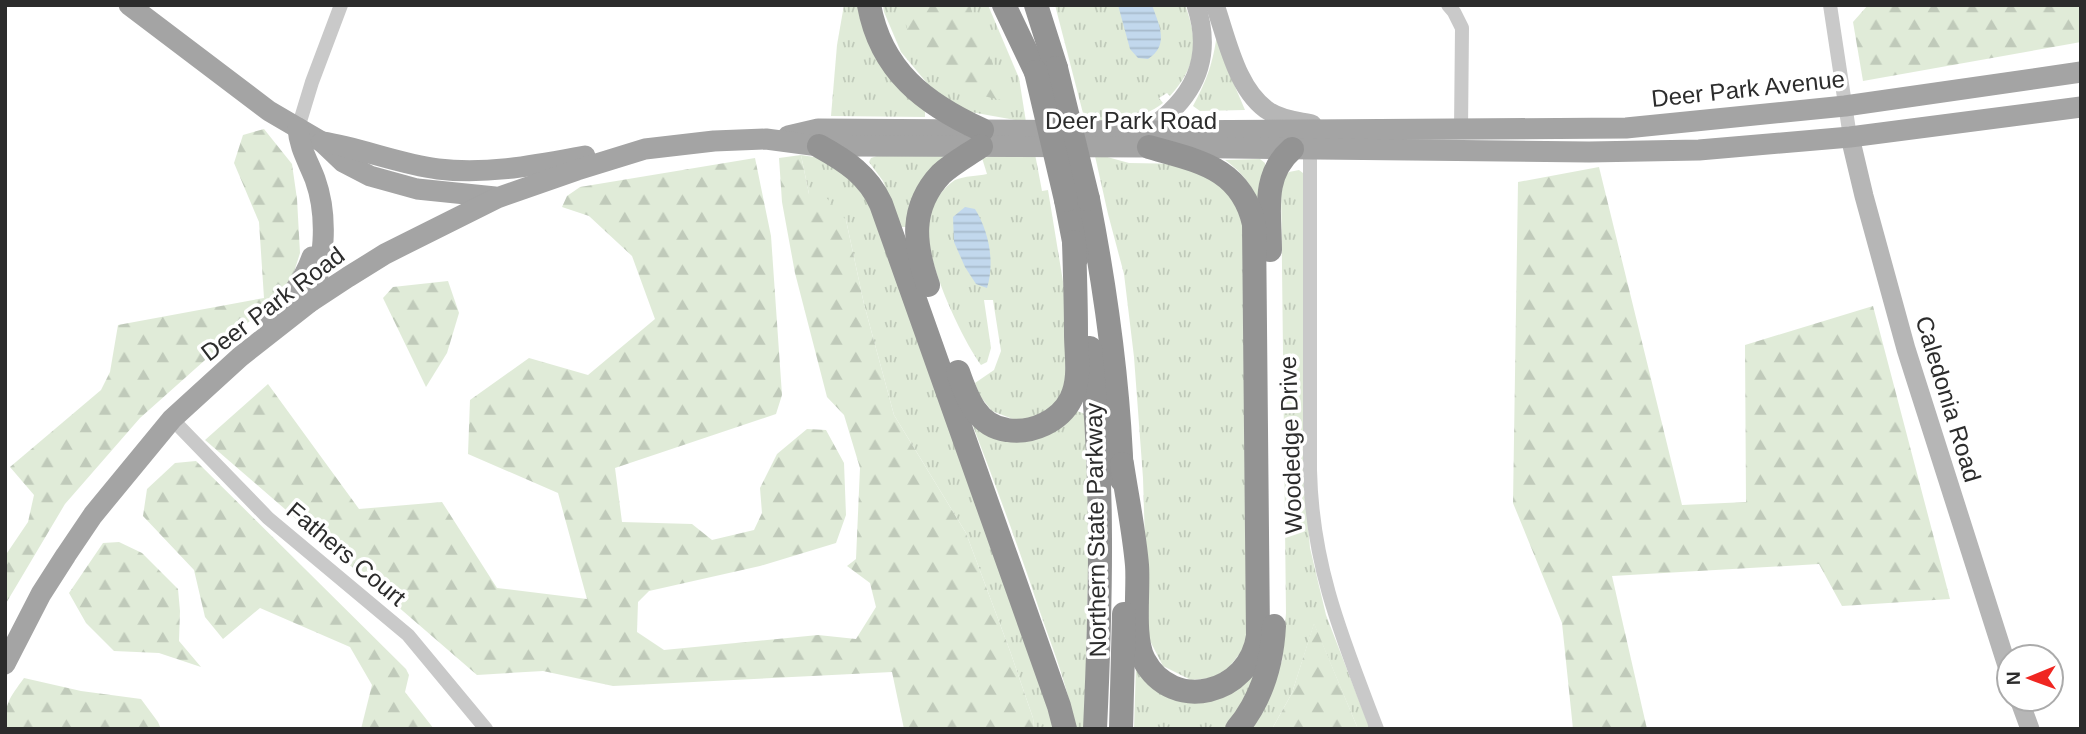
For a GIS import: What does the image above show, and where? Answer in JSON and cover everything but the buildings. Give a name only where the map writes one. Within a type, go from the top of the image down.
[{"type":"highway","points":[[869,5],[883,47],[902,77],[914,90],[982,138],[934,183],[921,207],[916,231],[919,259],[962,386],[973,409],[990,425],[1009,430],[1030,430],[1049,422],[1071,400],[1077,369],[1074,242]]},
{"type":"highway","points":[[1004,5],[1046,70]]},
{"type":"highway","name":"Northern State Parkway","points":[[1013,5],[1046,70]]},
{"type":"highway","name":"Northern State Parkway","points":[[1036,5],[1046,70],[1077,200],[1099,256],[1108,326],[1122,464],[1124,584],[1121,729]]},
{"type":"highway","points":[[1122,464],[1137,565],[1142,655],[1152,672],[1176,688],[1201,692],[1225,685],[1248,665],[1257,646],[1258,636],[1254,224],[1247,201],[1223,173],[1147,139]]},
{"type":"highway","points":[[819,146],[845,160],[863,175],[881,204],[1065,729]]},
{"type":"highway","points":[[1237,729],[1261,691],[1269,667],[1273,640],[1269,192],[1274,169],[1283,156],[1301,149]]},
{"type":"highway","name":"Northern State Parkway","points":[[1077,200],[1074,242],[1088,329],[1099,453],[1100,583],[1095,729]]},
{"type":"main road","points":[[128,5],[269,111],[322,142],[343,162],[370,176],[417,189],[497,198]]},
{"type":"main road","name":"Deer Park Avenue","points":[[1419,130],[1626,128],[1845,106],[2081,72]]},
{"type":"main road","points":[[1850,137],[2081,107]]},
{"type":"main road","points":[[298,128],[299,142],[315,178],[321,200],[321,257],[310,302]]},
{"type":"main road","name":"Deer Park Road","points":[[775,139],[818,129],[982,138],[1147,139],[1340,130],[1419,130]]},
{"type":"main road","name":"Deer Park Road","points":[[1147,139],[1301,149],[1589,152],[1699,150],[1850,137]]},
{"type":"main road","name":"Deer Park Road","points":[[5,664],[41,594],[93,515],[172,419],[240,357],[310,302],[385,254],[497,198],[645,149],[714,141],[775,139],[819,146],[982,138]]},
{"type":"main road","points":[[322,142],[350,146],[407,163],[465,171],[523,167],[645,149]]},
{"type":"main road","points":[[240,357],[291,296],[307,272],[323,229]]},
{"type":"street","points":[[298,128],[341,5]]},
{"type":"street","points":[[1147,139],[1160,121],[1178,106],[1196,78],[1202,58],[1203,40],[1196,5]]},
{"type":"street","points":[[1215,5],[1242,79],[1257,102],[1269,112],[1286,119],[1340,130]]},
{"type":"street","points":[[1448,5],[1462,28],[1461,130]]},
{"type":"street","points":[[1830,5],[1850,137]]},
{"type":"street","name":"Caledonia Road","points":[[1850,137],[1906,349],[2000,643]]},
{"type":"street","name":"Woodedge Drive","points":[[1301,149],[1312,521],[1332,607],[1377,729]]},
{"type":"street","name":"Fathers Court","points":[[172,419],[268,519],[408,635],[486,729]]},
{"type":"green space","points":[[844,5],[865,5],[925,112],[925,117],[831,116],[837,45]]},
{"type":"green space","points":[[883,5],[988,5],[1019,78],[1026,122],[965,111],[932,89],[901,52]]},
{"type":"green space","points":[[902,5],[969,5],[1010,102],[964,90],[937,73],[927,64],[913,42]]},
{"type":"green space","points":[[1055,5],[1185,5],[1194,42],[1186,74],[1170,96],[1167,93],[1159,98],[1163,103],[1154,109],[1126,118],[1085,121]]},
{"type":"green space","points":[[1868,5],[2081,5],[2081,42],[1863,81],[1853,22]]},
{"type":"green space","points":[[1217,34],[1245,110],[1200,111],[1193,106],[1209,71]]},
{"type":"green space","points":[[264,129],[292,164],[300,253],[288,291],[241,328],[140,418],[65,504],[5,605],[5,556],[28,522],[34,495],[10,467],[101,390],[110,372],[118,325],[264,298],[259,222],[234,163],[243,135]]},
{"type":"green space","points":[[1035,154],[1042,191],[1048,190],[1067,306],[1065,391],[1049,412],[1018,421],[992,411],[980,396],[975,383],[994,370],[1001,351],[993,300],[984,300],[991,348],[987,362],[981,365],[963,335],[943,292],[927,229],[931,209],[947,187],[955,180],[987,174],[982,158]]},
{"type":"green space","points":[[801,155],[827,159],[866,187],[1056,729],[1034,729],[1033,718],[1010,651],[966,533],[894,415],[864,304],[846,220],[809,194]]},
{"type":"green space","points":[[801,155],[809,194],[824,195],[846,220],[864,304],[894,415],[966,533],[1010,651],[1033,718],[1034,729],[904,729],[892,672],[613,686],[543,671],[477,675],[205,440],[268,384],[359,509],[442,502],[497,588],[587,599],[558,493],[468,454],[470,400],[529,358],[588,375],[655,319],[632,256],[589,216],[562,207],[567,196],[580,187],[755,158],[771,236],[782,395],[776,414],[615,468],[622,522],[692,524],[712,540],[754,530],[762,513],[760,488],[777,454],[807,429],[826,430],[844,463],[846,515],[836,543],[760,566],[649,591],[638,602],[637,632],[664,650],[818,635],[856,639],[876,607],[870,583],[847,566],[856,559],[860,468],[844,415],[827,397],[795,273],[782,202],[779,158]]},
{"type":"green space","points":[[880,155],[943,156],[910,227],[901,227],[883,181],[869,162],[871,158]]},
{"type":"green space","points":[[1095,156],[1129,163],[1189,164],[1214,173],[1246,215],[1254,636],[1221,677],[1191,680],[1163,666],[1148,637],[1143,478],[1134,357],[1124,274]]},
{"type":"green space","points":[[1260,159],[1265,163],[1266,224],[1252,188],[1225,160]]},
{"type":"green space","points":[[1599,167],[1682,505],[1746,502],[1745,345],[1873,306],[1950,599],[1842,606],[1819,564],[1612,576],[1647,729],[1573,729],[1562,623],[1513,503],[1518,182]]},
{"type":"green space","points":[[1299,170],[1303,173],[1304,471],[1310,548],[1326,615],[1370,729],[1358,729],[1314,624],[1292,693],[1272,729],[1251,729],[1282,661],[1286,613],[1281,180],[1289,172]]},
{"type":"green space","points":[[448,281],[459,313],[447,353],[426,387],[383,298],[393,287]]},
{"type":"green space","points":[[1077,411],[1085,414],[1090,468],[1085,729],[1075,729],[1056,657],[973,426],[1040,437],[1064,426]]},
{"type":"green space","points":[[196,461],[406,669],[409,675],[405,692],[434,729],[361,729],[372,685],[350,647],[260,608],[223,639],[205,617],[194,570],[143,516],[147,489],[175,463]]},
{"type":"green space","points":[[119,542],[142,553],[178,589],[179,641],[201,667],[159,653],[114,651],[86,623],[69,593],[103,543]]},
{"type":"green space","points":[[1314,623],[1358,729],[1272,729],[1292,693]]},
{"type":"green space","points":[[1136,666],[1183,698],[1265,666],[1227,729],[1134,729]]},
{"type":"green space","points":[[24,678],[81,691],[141,699],[161,729],[5,729],[9,701]]},
{"type":"water","points":[[1118,5],[1152,5],[1160,27],[1161,41],[1155,53],[1148,59],[1138,58],[1130,49]]},
{"type":"water","points":[[965,207],[975,209],[987,237],[990,268],[987,288],[976,284],[954,242],[953,217]]}]
